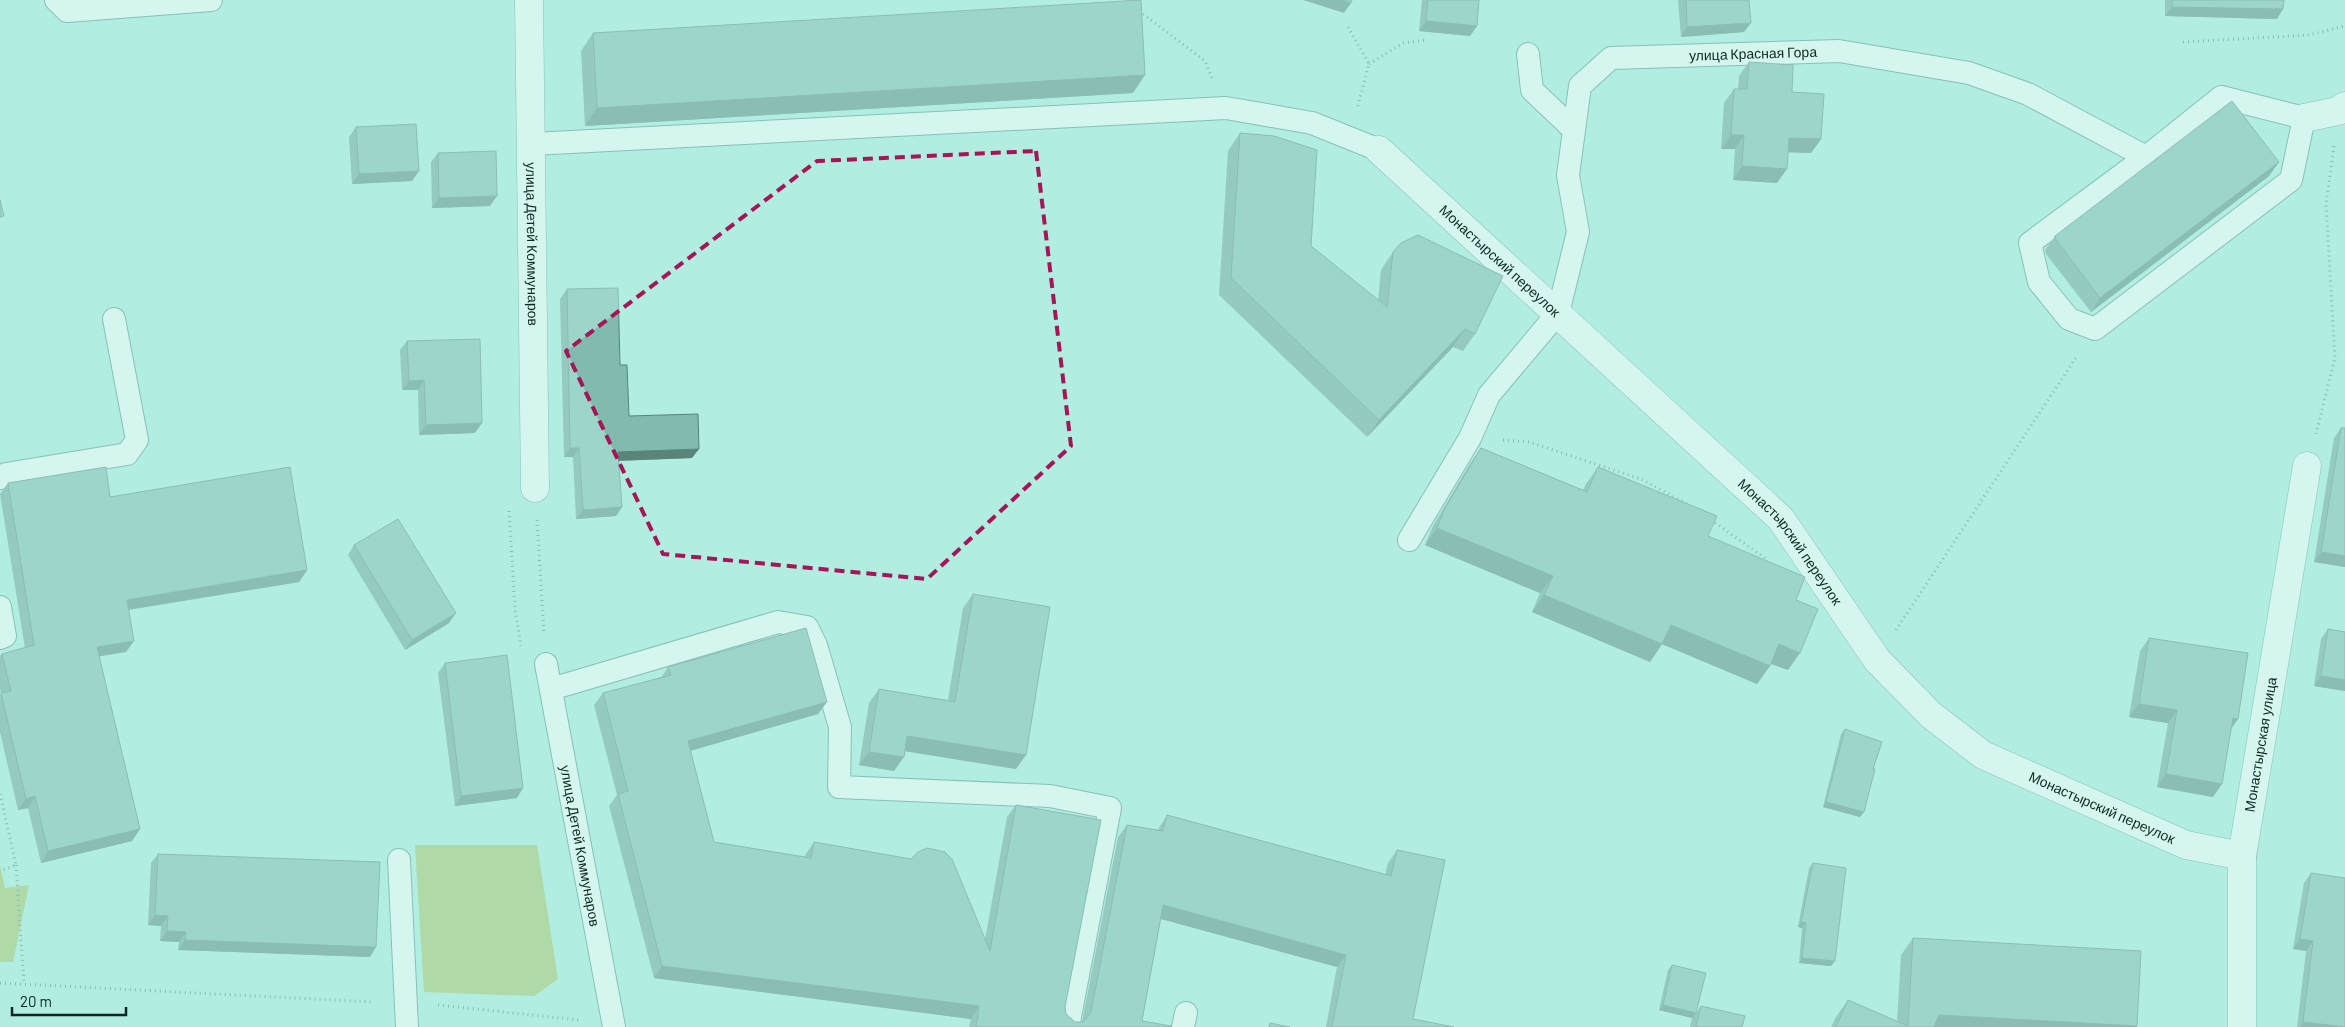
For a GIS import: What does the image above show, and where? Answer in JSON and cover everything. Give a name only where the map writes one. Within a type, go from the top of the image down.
[{"type":"street","name":"улица Детей Коммунаров","points":[[529,0],[535,488]]},
{"type":"street","points":[[2304,118],[2342,108]]},
{"type":"street","name":"Монастырский переулок","points":[[1379,150],[1558,312],[1781,519],[1876,660],[1931,715],[1983,756],[2186,845],[2242,856]]},
{"type":"street","name":"Монастырская улица","points":[[2242,1027],[2242,856],[2307,466]]},
{"type":"lane","points":[[56,0],[67,11],[211,0]]},
{"type":"lane","name":"улица Красная Гора","points":[[1558,312],[1578,232],[1568,175],[1580,86],[1611,58],[1839,51],[1969,73],[2028,94],[2146,157]]},
{"type":"lane","points":[[1528,54],[1532,90],[1574,130]]},
{"type":"lane","points":[[2220,97],[2304,118],[2291,180],[2094,329],[2069,319],[2039,282],[2030,243],[2146,157],[2220,97]]},
{"type":"lane","points":[[532,144],[1226,108],[1312,123],[1379,150]]},
{"type":"lane","points":[[1409,540],[1470,438],[1490,395],[1558,312]]},
{"type":"lane","points":[[0,478],[6,474],[127,454],[137,440],[114,319]]},
{"type":"lane","points":[[0,607],[5,636],[0,638]]},
{"type":"lane","points":[[551,689],[778,622],[807,627],[816,645],[840,727],[839,787],[1050,796],[1110,808],[1069,1022]]},
{"type":"lane","name":"улица Детей Коммунаров","points":[[546,664],[614,1027]]},
{"type":"lane","points":[[399,860],[407,1027]]},
{"type":"path","points":[[1134,6],[1204,61],[1226,108]]},
{"type":"path","points":[[2183,42],[2309,35],[2345,26]]},
{"type":"path","points":[[1348,27],[1369,64]]},
{"type":"path","points":[[1346,137],[1369,64],[1403,43],[1426,40]]},
{"type":"path","points":[[2307,466],[2335,358],[2326,204],[2342,108]]},
{"type":"path","points":[[1876,660],[2094,329]]},
{"type":"path","points":[[1470,438],[1529,442],[1641,479],[1693,507]]},
{"type":"path","points":[[535,488],[546,664]]},
{"type":"path","points":[[1709,519],[1772,564]]},
{"type":"path","points":[[0,794],[16,865],[24,984]]},
{"type":"path","points":[[0,871],[16,865]]},
{"type":"path","points":[[0,983],[406,1004],[579,1020]]},
{"type":"highlighted area","points":[[1036,151],[1071,446],[927,579],[663,554],[566,351],[817,161]]},
{"type":"green space","points":[[415,845],[537,845],[558,979],[534,996],[424,992]]},
{"type":"green space","points":[[0,865],[5,888],[29,885],[13,962],[0,962]]},
{"type":"building","points":[[1141,0],[1145,75],[597,108],[593,33]]},
{"type":"building","points":[[1341,0],[1352,0],[1351,3]]},
{"type":"building","points":[[1428,0],[1479,0],[1477,26],[1426,21]]},
{"type":"building","points":[[1686,0],[1749,0],[1751,23],[1687,27]]},
{"type":"building","points":[[2172,0],[2284,0],[2283,9],[2172,7]]},
{"type":"building","points":[[1749,62],[1793,65],[1792,92],[1824,94],[1821,139],[1789,138],[1787,169],[1742,166],[1744,135],[1731,135],[1734,89],[1747,89]]},
{"type":"building","points":[[2232,101],[2279,162],[2100,298],[2056,240],[2055,236]]},
{"type":"building","points":[[416,124],[419,171],[359,174],[356,127]]},
{"type":"building","points":[[1240,133],[1274,136],[1317,150],[1311,246],[1387,307],[1393,252],[1401,243],[1418,235],[1503,276],[1475,334],[1465,329],[1379,420],[1231,278]]},
{"type":"building","points":[[496,151],[497,196],[439,198],[438,153]]},
{"type":"building","points":[[0,200],[4,216],[0,217]]},
{"type":"building","points":[[618,288],[620,365],[627,365],[629,416],[698,414],[699,449],[618,452],[622,507],[583,510],[579,448],[570,448],[567,289]]},
{"type":"building","points":[[480,339],[482,423],[426,425],[424,380],[409,381],[407,341]]},
{"type":"building","points":[[2341,428],[2345,428],[2345,556],[2321,552]]},
{"type":"building","points":[[1481,448],[1587,492],[1598,467],[1717,516],[1708,536],[1805,577],[1796,600],[1818,609],[1800,653],[1779,644],[1770,666],[1671,625],[1662,644],[1544,595],[1553,576],[1437,528],[1445,508]]},
{"type":"building","points":[[106,467],[110,497],[290,467],[307,570],[127,600],[134,641],[97,647],[140,829],[48,851],[35,796],[26,799],[1,693],[11,691],[2,654],[34,645],[8,483]]},
{"type":"building","points":[[398,519],[456,613],[412,640],[354,545]]},
{"type":"building","points":[[973,594],[1050,607],[1026,755],[907,736],[904,757],[869,752],[879,689],[955,702]]},
{"type":"building","points":[[806,628],[827,702],[688,741],[714,842],[811,858],[814,842],[911,859],[918,852],[927,848],[945,852],[952,859],[990,951],[1016,805],[1101,820],[1065,1007],[1066,1014],[1075,1022],[1083,1022],[1091,1012],[1127,825],[1163,831],[1167,815],[1391,876],[1397,850],[1445,860],[1413,1019],[1454,1027],[1332,1027],[1346,955],[1163,905],[1142,1021],[1171,1027],[976,1027],[979,1006],[662,966],[618,794],[628,791],[603,693],[671,675],[668,667]]},
{"type":"building","points":[[2328,629],[2345,632],[2345,680],[2321,676]]},
{"type":"building","points":[[2149,638],[2248,653],[2238,719],[2233,718],[2222,784],[2166,774],[2177,710],[2139,704]]},
{"type":"building","points":[[507,655],[523,788],[461,796],[445,663]]},
{"type":"building","points":[[1845,729],[1882,742],[1873,769],[1875,769],[1864,812],[1826,802]]},
{"type":"building","points":[[158,854],[380,862],[376,947],[185,940],[186,932],[167,931],[168,916],[155,915]]},
{"type":"building","points":[[1813,863],[1846,868],[1835,961],[1802,958],[1806,923],[1801,922]]},
{"type":"building","points":[[2311,873],[2345,878],[2345,1027],[2303,1022],[2313,941],[2300,939]]},
{"type":"building","points":[[1913,938],[2141,951],[2137,1026],[1939,1015],[1934,1027],[1836,1027],[1848,1000],[1908,1026]]},
{"type":"building","points":[[1672,965],[1706,973],[1696,1013],[1663,1005]]},
{"type":"building","points":[[1701,1006],[1745,1016],[1742,1027],[1696,1027]]},
{"type":"building","points":[[1270,1023],[1290,1027],[1269,1027]]}]
